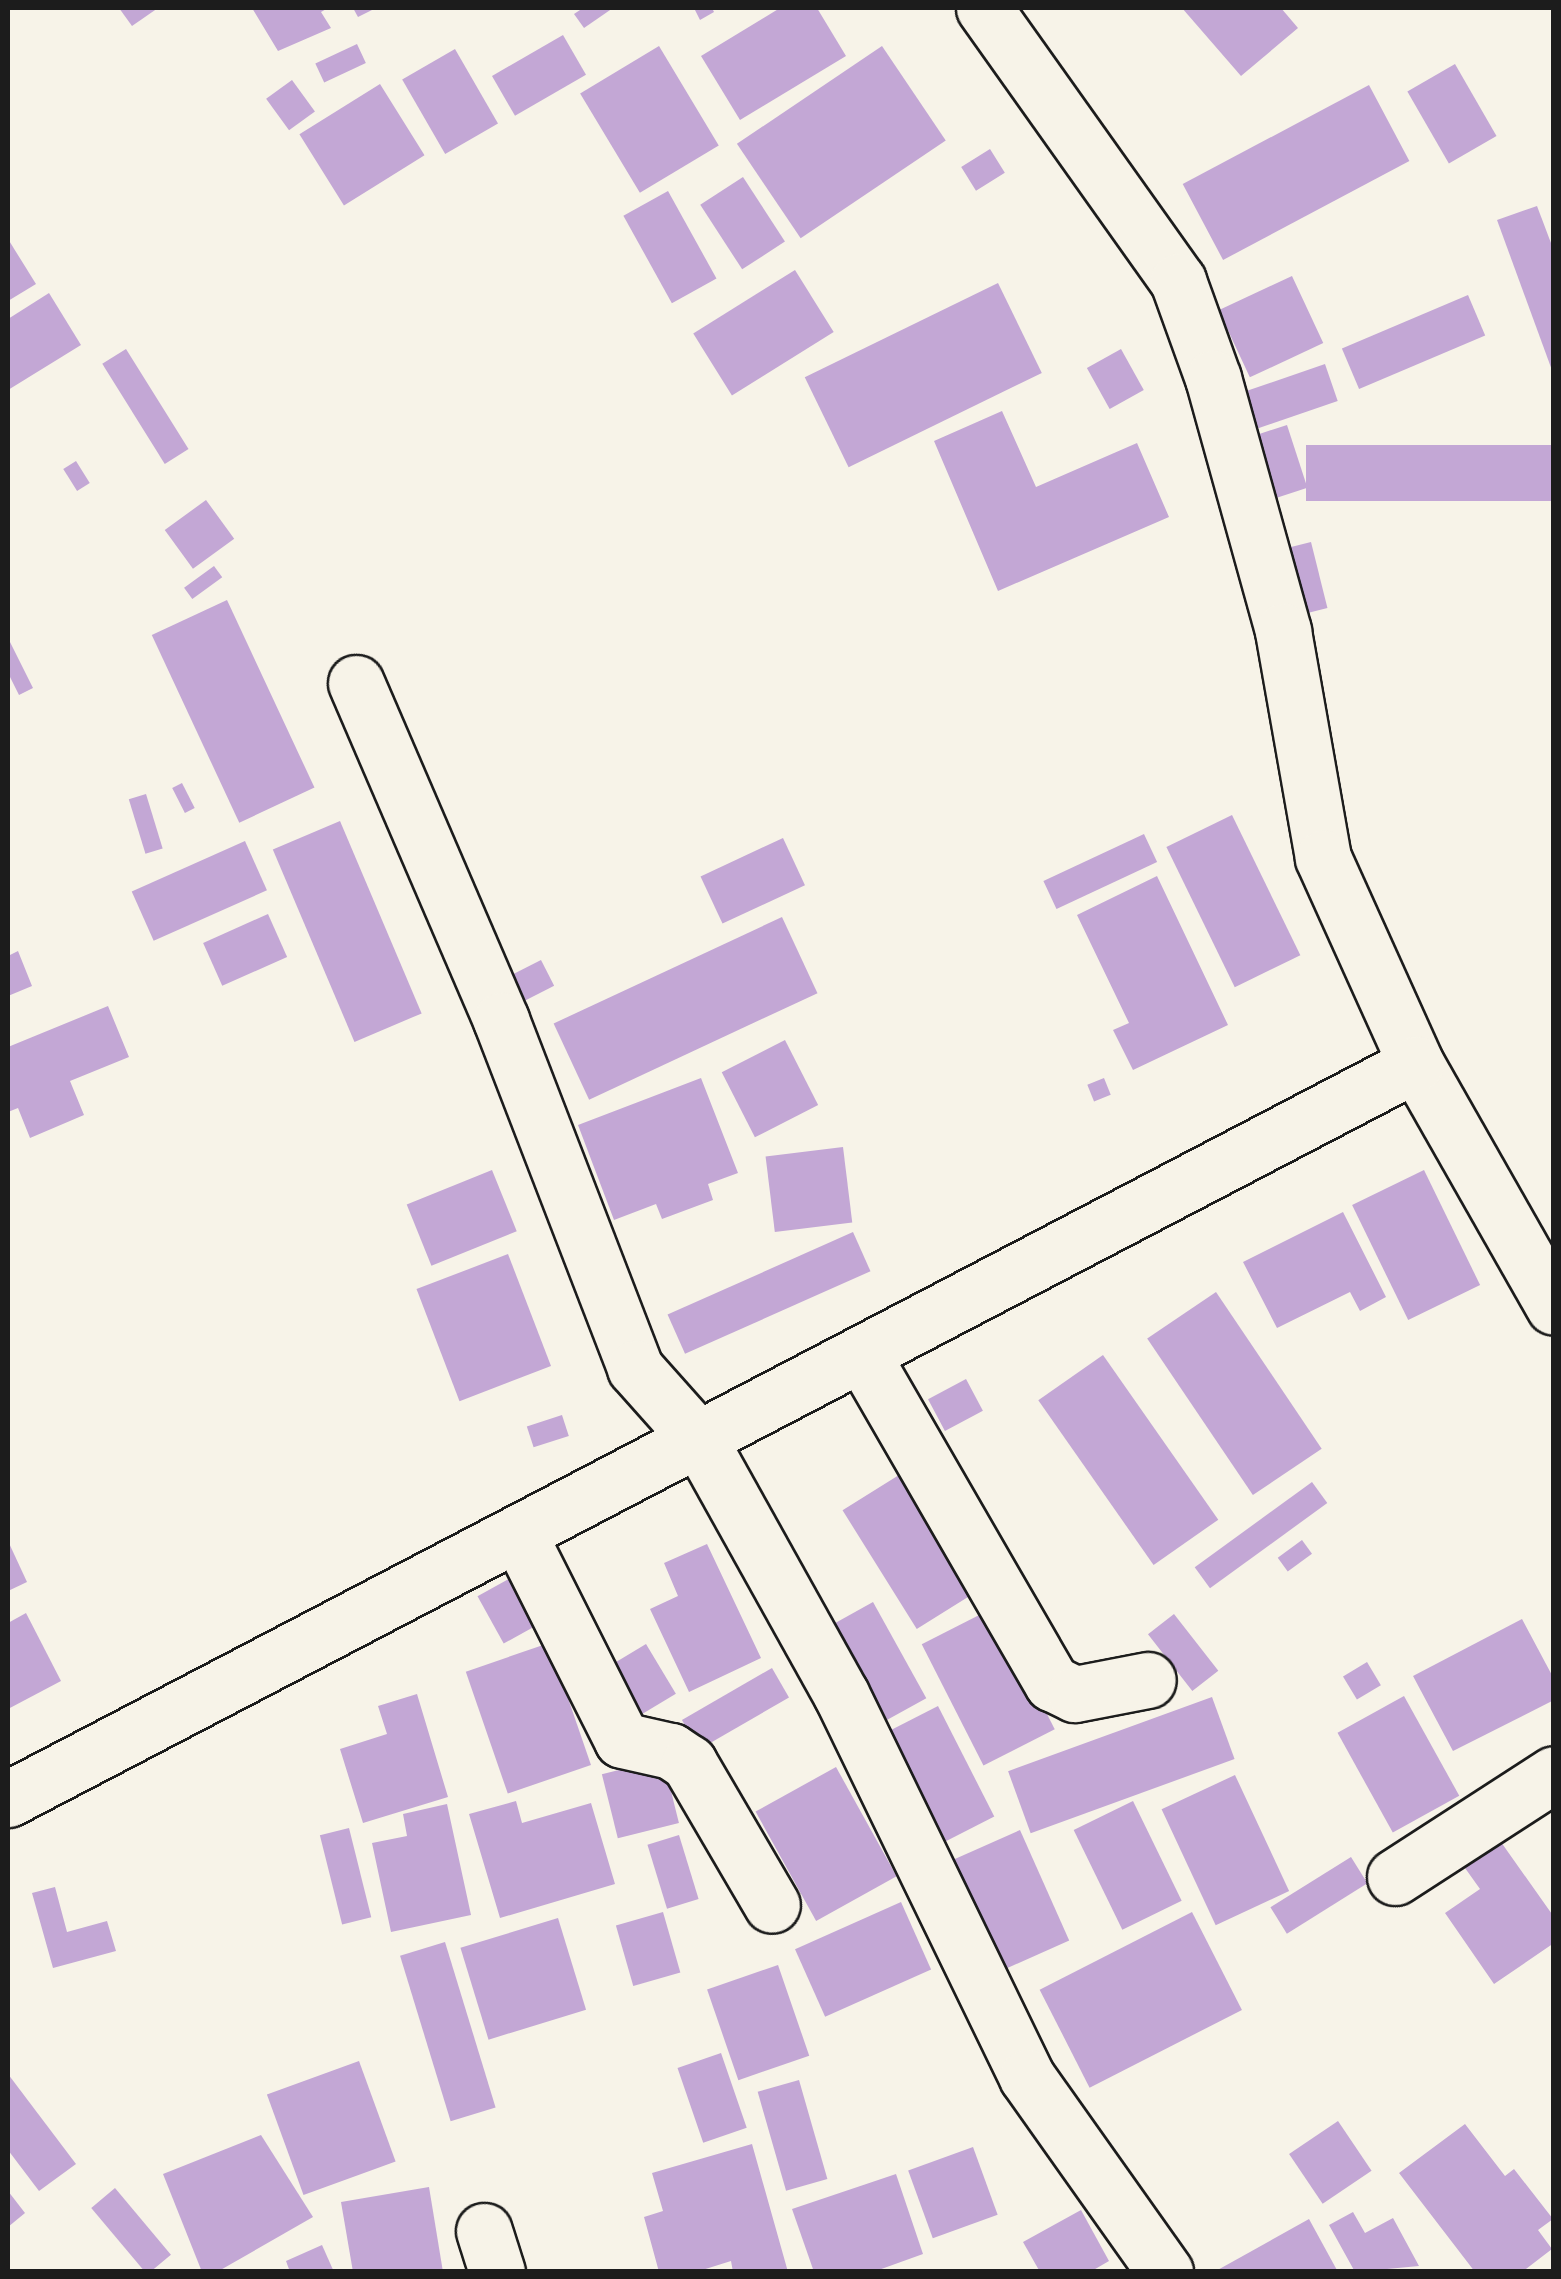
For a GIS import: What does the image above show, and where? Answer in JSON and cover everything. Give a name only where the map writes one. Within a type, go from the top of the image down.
[{"type":"street","points":[[984,8],[1178,280],[1213,378],[1284,630],[1323,858],[1416,1064],[1554,1308]]},
{"type":"street","points":[[356,684],[501,1020],[635,1368],[700,1441],[840,1694],[1026,2078],[1164,2272]]},
{"type":"street","points":[[8,1799],[519,1536],[1416,1064]]},
{"type":"street","points":[[863,1356],[1052,1683],[1075,1694],[1148,1680]]},
{"type":"street","points":[[519,1536],[622,1740],[671,1751],[690,1764],[772,1905]]},
{"type":"street","points":[[1396,1878],[1554,1774]]},
{"type":"building","points":[[119,8],[158,8],[132,26]]},
{"type":"building","points":[[252,8],[328,8],[321,12],[331,28],[278,51]]},
{"type":"building","points":[[353,8],[376,8],[358,17]]},
{"type":"building","points":[[583,8],[613,8],[584,28],[574,14]]},
{"type":"building","points":[[694,8],[712,8],[714,12],[700,20]]},
{"type":"building","points":[[780,8],[817,8],[846,56],[740,120],[701,56]]},
{"type":"building","points":[[1182,8],[1281,8],[1298,28],[1241,76]]},
{"type":"building","points":[[563,35],[586,75],[515,116],[492,76]]},
{"type":"building","points":[[357,44],[366,63],[324,82],[315,63]]},
{"type":"building","points":[[659,46],[719,145],[640,193],[580,93]]},
{"type":"building","points":[[882,46],[946,141],[801,238],[737,144]]},
{"type":"building","points":[[455,49],[498,123],[445,154],[402,80]]},
{"type":"building","points":[[1455,64],[1496,136],[1449,163],[1407,92]]},
{"type":"building","points":[[292,80],[315,112],[289,130],[266,99]]},
{"type":"building","points":[[380,84],[425,155],[344,206],[299,134]]},
{"type":"building","points":[[1369,85],[1409,161],[1223,260],[1183,184]]},
{"type":"building","points":[[990,149],[1005,173],[976,191],[961,167]]},
{"type":"building","points":[[743,177],[785,242],[742,269],[700,205]]},
{"type":"building","points":[[668,191],[716,278],[672,303],[623,216]]},
{"type":"building","points":[[1537,206],[1554,251],[1553,373],[1497,220]]},
{"type":"building","points":[[8,239],[36,284],[8,301]]},
{"type":"building","points":[[795,270],[834,332],[732,395],[693,334]]},
{"type":"building","points":[[1292,276],[1323,343],[1250,377],[1219,310]]},
{"type":"building","points":[[998,283],[1042,373],[849,467],[805,377]]},
{"type":"building","points":[[49,293],[81,345],[8,390],[8,319]]},
{"type":"building","points":[[1468,295],[1485,336],[1359,389],[1342,349]]},
{"type":"building","points":[[126,349],[189,449],[165,464],[102,364]]},
{"type":"building","points":[[1121,349],[1144,390],[1110,409],[1087,368]]},
{"type":"building","points":[[1325,364],[1338,401],[1258,428],[1246,391]]},
{"type":"building","points":[[1002,411],[1036,487],[1137,443],[1169,517],[998,591],[934,441]]},
{"type":"building","points":[[1287,425],[1307,488],[1265,502],[1244,439]]},
{"type":"building","points":[[1306,445],[1554,445],[1554,501],[1306,501]]},
{"type":"building","points":[[76,461],[90,483],[77,491],[63,469]]},
{"type":"building","points":[[206,500],[234,539],[193,569],[165,530]]},
{"type":"building","points":[[1311,542],[1327,608],[1286,618],[1269,552]]},
{"type":"building","points":[[214,566],[222,577],[192,599],[184,588]]},
{"type":"building","points":[[227,600],[314,788],[239,823],[152,635]]},
{"type":"building","points":[[8,638],[33,688],[19,695],[8,673]]},
{"type":"building","points":[[182,783],[195,808],[185,813],[172,788]]},
{"type":"building","points":[[146,794],[163,849],[145,854],[129,799]]},
{"type":"building","points":[[1232,815],[1300,955],[1235,987],[1166,847]]},
{"type":"building","points":[[340,821],[422,1013],[354,1042],[273,850]]},
{"type":"building","points":[[1144,834],[1157,862],[1057,909],[1043,881]]},
{"type":"building","points":[[783,838],[805,885],[723,924],[701,876]]},
{"type":"building","points":[[245,841],[267,890],[154,941],[132,891]]},
{"type":"building","points":[[1157,876],[1228,1025],[1133,1070],[1113,1030],[1129,1023],[1077,915]]},
{"type":"building","points":[[268,914],[287,957],[222,986],[203,943]]},
{"type":"building","points":[[782,917],[817,993],[589,1100],[554,1023]]},
{"type":"building","points":[[18,951],[32,986],[8,996],[8,956]]},
{"type":"building","points":[[541,960],[554,986],[511,1008],[497,982]]},
{"type":"building","points":[[108,1006],[129,1057],[70,1081],[84,1115],[30,1138],[18,1108],[8,1112],[8,1047]]},
{"type":"building","points":[[785,1040],[818,1105],[755,1137],[722,1072]]},
{"type":"building","points":[[701,1078],[738,1173],[708,1184],[713,1200],[662,1219],[656,1204],[614,1220],[578,1125]]},
{"type":"building","points":[[1104,1078],[1111,1095],[1094,1101],[1087,1085]]},
{"type":"building","points":[[843,1147],[852,1222],[775,1232],[766,1157]]},
{"type":"building","points":[[492,1170],[517,1231],[431,1266],[407,1204]]},
{"type":"building","points":[[1424,1170],[1480,1285],[1408,1320],[1352,1205]]},
{"type":"building","points":[[1343,1212],[1386,1297],[1360,1311],[1350,1292],[1277,1328],[1243,1262]]},
{"type":"building","points":[[853,1232],[870,1271],[685,1354],[668,1315]]},
{"type":"building","points":[[508,1254],[551,1366],[460,1401],[417,1289]]},
{"type":"building","points":[[1216,1292],[1322,1449],[1253,1495],[1147,1338]]},
{"type":"building","points":[[1103,1355],[1218,1520],[1154,1565],[1038,1400]]},
{"type":"building","points":[[966,1379],[983,1411],[945,1431],[928,1399]]},
{"type":"building","points":[[562,1415],[569,1436],[534,1447],[527,1426]]},
{"type":"building","points":[[907,1470],[981,1589],[917,1629],[843,1510]]},
{"type":"building","points":[[1312,1482],[1327,1503],[1210,1588],[1195,1567]]},
{"type":"building","points":[[1302,1540],[1312,1554],[1288,1571],[1278,1558]]},
{"type":"building","points":[[8,1541],[27,1582],[8,1591]]},
{"type":"building","points":[[707,1544],[761,1658],[689,1692],[650,1609],[678,1596],[664,1563]]},
{"type":"building","points":[[516,1575],[542,1622],[504,1644],[478,1596]]},
{"type":"building","points":[[873,1602],[926,1698],[876,1726],[823,1630]]},
{"type":"building","points":[[993,1608],[1055,1729],[983,1765],[922,1644]]},
{"type":"building","points":[[26,1613],[61,1681],[8,1709],[8,1623]]},
{"type":"building","points":[[1174,1614],[1218,1671],[1192,1691],[1148,1634]]},
{"type":"building","points":[[1522,1619],[1554,1679],[1554,1700],[1453,1751],[1413,1676]]},
{"type":"building","points":[[549,1643],[591,1765],[508,1794],[466,1672]]},
{"type":"building","points":[[646,1644],[676,1694],[635,1718],[605,1669]]},
{"type":"building","points":[[1367,1662],[1381,1685],[1357,1700],[1343,1676]]},
{"type":"building","points":[[772,1668],[789,1697],[699,1749],[682,1720]]},
{"type":"building","points":[[417,1694],[448,1797],[363,1823],[340,1749],[387,1734],[378,1706]]},
{"type":"building","points":[[1404,1696],[1459,1796],[1393,1833],[1338,1733]]},
{"type":"building","points":[[1212,1697],[1235,1759],[1031,1833],[1008,1771]]},
{"type":"building","points":[[938,1706],[994,1816],[935,1847],[878,1736]]},
{"type":"building","points":[[663,1759],[679,1823],[618,1838],[602,1774]]},
{"type":"building","points":[[836,1767],[897,1876],[816,1921],[756,1812]]},
{"type":"building","points":[[1235,1775],[1289,1891],[1216,1925],[1162,1809]]},
{"type":"building","points":[[516,1801],[522,1823],[591,1803],[615,1884],[500,1918],[469,1814]]},
{"type":"building","points":[[1133,1801],[1182,1901],[1122,1930],[1074,1830]]},
{"type":"building","points":[[447,1804],[471,1915],[391,1932],[372,1843],[407,1836],[403,1814]]},
{"type":"building","points":[[349,1828],[371,1917],[342,1925],[320,1835]]},
{"type":"building","points":[[1020,1830],[1069,1941],[993,1974],[944,1864]]},
{"type":"building","points":[[679,1835],[699,1899],[667,1909],[647,1845]]},
{"type":"building","points":[[1496,1835],[1554,1917],[1554,1943],[1494,1984],[1445,1913],[1480,1889],[1460,1861]]},
{"type":"building","points":[[1351,1857],[1367,1883],[1287,1934],[1270,1907]]},
{"type":"building","points":[[55,1887],[67,1932],[107,1921],[116,1951],[53,1968],[32,1893]]},
{"type":"building","points":[[901,1902],[931,1970],[825,2017],[795,1949]]},
{"type":"building","points":[[663,1912],[680,1973],[633,1986],[616,1926]]},
{"type":"building","points":[[1192,1912],[1242,2010],[1090,2088],[1040,1990]]},
{"type":"building","points":[[558,1918],[586,2010],[489,2040],[460,1948]]},
{"type":"building","points":[[445,1942],[496,2107],[451,2121],[400,1956]]},
{"type":"building","points":[[778,1965],[809,2056],[738,2080],[707,1989]]},
{"type":"building","points":[[721,2053],[747,2128],[703,2143],[678,2068]]},
{"type":"building","points":[[359,2061],[396,2162],[304,2195],[267,2095]]},
{"type":"building","points":[[8,2074],[76,2164],[39,2191],[8,2150]]},
{"type":"building","points":[[799,2080],[827,2179],[786,2191],[758,2092]]},
{"type":"building","points":[[1338,2121],[1372,2171],[1323,2204],[1289,2154]]},
{"type":"building","points":[[1465,2124],[1505,2176],[1514,2169],[1553,2219],[1538,2230],[1552,2249],[1522,2272],[1475,2272],[1399,2173]]},
{"type":"building","points":[[261,2135],[313,2217],[217,2272],[202,2272],[163,2174]]},
{"type":"building","points":[[752,2144],[788,2272],[733,2272],[731,2261],[696,2272],[659,2272],[644,2217],[663,2211],[652,2173]]},
{"type":"building","points":[[973,2147],[998,2215],[933,2238],[908,2171]]},
{"type":"building","points":[[896,2174],[923,2254],[873,2272],[814,2272],[792,2209]]},
{"type":"building","points":[[429,2187],[443,2272],[353,2272],[341,2202]]},
{"type":"building","points":[[115,2188],[171,2255],[145,2272],[91,2208]]},
{"type":"building","points":[[8,2191],[25,2213],[8,2227]]},
{"type":"building","points":[[1081,2210],[1109,2261],[1090,2272],[1040,2272],[1023,2242]]},
{"type":"building","points":[[1353,2212],[1365,2233],[1393,2218],[1419,2266],[1355,2272],[1329,2225]]},
{"type":"building","points":[[1309,2219],[1338,2272],[1214,2272]]},
{"type":"building","points":[[322,2245],[334,2272],[290,2272],[286,2261]]}]
